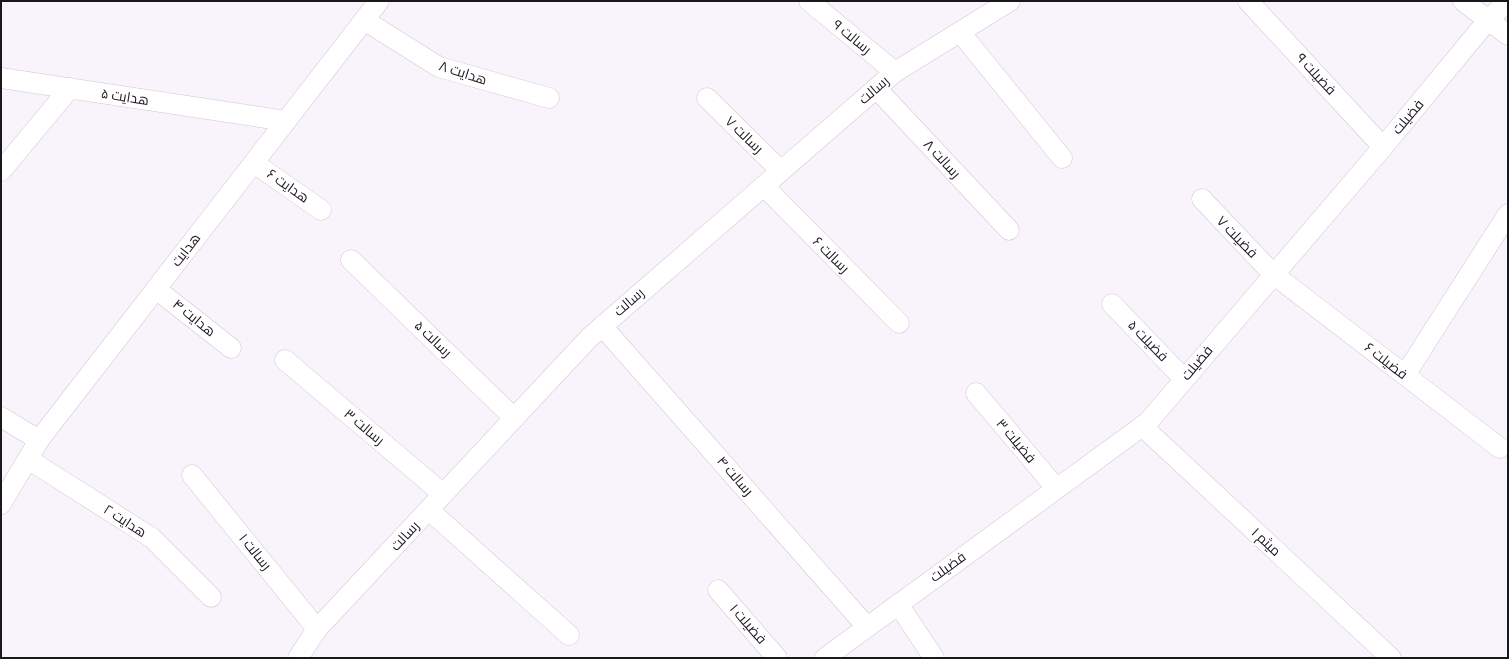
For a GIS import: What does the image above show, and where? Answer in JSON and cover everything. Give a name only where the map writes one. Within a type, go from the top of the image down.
[{"type":"street","name":"هدایت","points":[[1,504],[39,440],[379,1]]},
{"type":"street","name":"رسالت ۹","points":[[808,1],[895,72]]},
{"type":"street","name":"رسالت","points":[[298,658],[317,630],[590,337],[895,72],[1010,1]]},
{"type":"street","name":"فضیلت ۹","points":[[1248,1],[1383,147]]},
{"type":"street","points":[[1463,1],[1508,35]]},
{"type":"street","name":"فضیلت","points":[[825,658],[1148,422],[1184,378],[1383,147],[1488,20],[1508,1]]},
{"type":"street","name":"هدایت ۸","points":[[364,20],[439,67],[549,98]]},
{"type":"street","points":[[960,32],[1062,158]]},
{"type":"street","name":"هدایت ۵","points":[[1,78],[286,121]]},
{"type":"street","points":[[1,171],[70,88]]},
{"type":"street","name":"رسالت ۸","points":[[876,88],[1009,230]]},
{"type":"street","name":"رسالت ۷","points":[[707,98],[781,171]]},
{"type":"street","name":"هدایت ۶","points":[[254,163],[321,210]]},
{"type":"street","name":"رسالت ۶","points":[[764,186],[899,323]]},
{"type":"street","name":"فضیلت ۷","points":[[1202,199],[1273,274]]},
{"type":"street","points":[[1405,375],[1508,214]]},
{"type":"street","name":"رسالت ۵","points":[[351,260],[514,418]]},
{"type":"street","name":"فضیلت ۶","points":[[1273,274],[1500,448]]},
{"type":"street","name":"هدایت ۴","points":[[156,289],[231,348]]},
{"type":"street","name":"فضیلت ۵","points":[[1112,304],[1184,378]]},
{"type":"street","name":"رسالت ۴","points":[[602,326],[867,627]]},
{"type":"street","name":"رسالت ۳","points":[[285,360],[443,494]]},
{"type":"street","name":"فضیلت ۳","points":[[976,393],[1056,488]]},
{"type":"street","points":[[1,417],[39,440]]},
{"type":"street","name":"میثم ۱","points":[[1142,426],[1391,658]]},
{"type":"street","name":"هدایت ۲","points":[[28,459],[152,538],[211,597]]},
{"type":"street","name":"رسالت ۱","points":[[192,475],[317,630]]},
{"type":"street","points":[[429,510],[569,636]]},
{"type":"street","name":"فضیلت ۱","points":[[718,590],[777,658]]},
{"type":"street","points":[[898,604],[934,658]]}]
